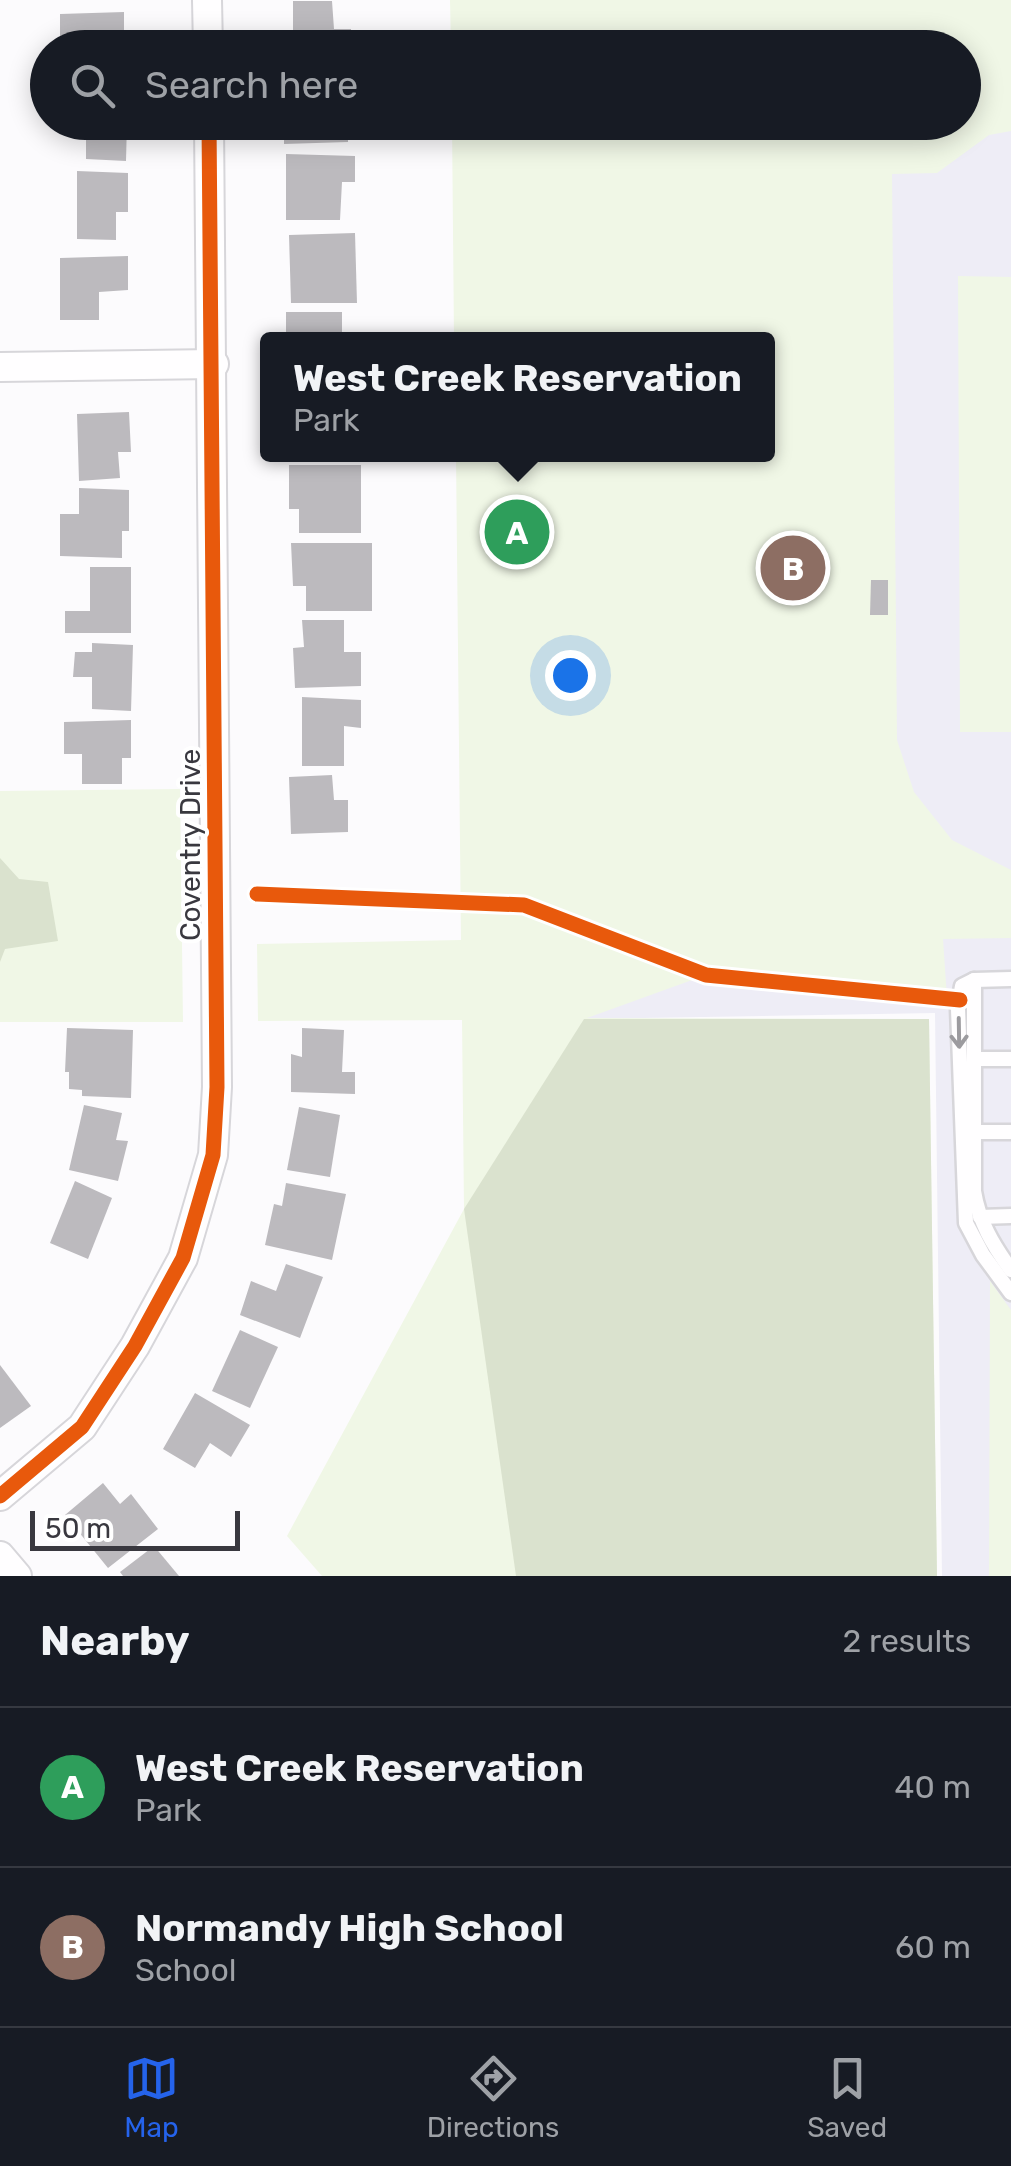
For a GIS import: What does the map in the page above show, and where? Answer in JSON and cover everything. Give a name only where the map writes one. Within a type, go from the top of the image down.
[{"type":"street","points":[[207,0],[208,30]]},
{"type":"street","name":"Coventry Drive","points":[[0,1496],[82,1427],[134,1346],[183,1258],[213,1156],[217,1087],[209,140]]},
{"type":"street","points":[[0,367],[214,364]]},
{"type":"street","points":[[0,1556],[17,1576]]},
{"type":"lane","points":[[974,980],[974,1191],[986,1232],[1011,1270]]},
{"type":"lane","points":[[1011,980],[974,980],[962,986],[960,1000],[966,1223],[983,1255],[1011,1292]]},
{"type":"lane","points":[[974,1059],[1011,1059]]},
{"type":"lane","points":[[974,1132],[1011,1132]]},
{"type":"lane","points":[[980,1217],[1011,1216]]},
{"type":"path","points":[[256,894],[524,906],[706,975],[960,1000]]},
{"type":"shaded area","points":[[1011,0],[1011,1576],[942,1576],[935,1013],[584,1019],[764,462],[775,462],[775,332],[584,332],[931,140],[981,140],[981,31]]},
{"type":"green space","points":[[450,0],[1011,0],[1011,131],[989,135],[937,173],[892,174],[897,740],[914,792],[952,840],[1011,870],[1011,938],[943,939],[947,998],[706,975],[587,1018],[929,1019],[937,1576],[322,1576],[287,1536],[464,1209],[462,1020],[258,1021],[257,944],[461,940],[456,462],[775,462],[775,332],[454,332],[452,140],[981,140],[981,30],[451,30]]},
{"type":"green space","points":[[958,276],[1011,277],[1011,732],[960,732]]},
{"type":"green space","points":[[180,789],[183,1022],[0,1022],[0,791]]},
{"type":"green space","points":[[0,858],[19,879],[48,882],[58,941],[5,949],[0,962]]},
{"type":"green space","points":[[584,1019],[929,1019],[937,1576],[516,1576],[464,1209]]},
{"type":"green space","points":[[990,1281],[1011,1310],[1011,1576],[989,1576]]},
{"type":"building","points":[[293,1],[332,1],[334,29],[351,29],[351,30],[293,30]]},
{"type":"building","points":[[124,12],[124,30],[60,30],[60,14]]},
{"type":"building","points":[[86,140],[127,140],[126,161],[86,159]]},
{"type":"building","points":[[284,140],[348,140],[348,142],[284,144]]},
{"type":"building","points":[[286,154],[355,156],[355,182],[342,182],[340,220],[286,220]]},
{"type":"building","points":[[77,171],[128,173],[128,212],[116,212],[116,240],[77,239]]},
{"type":"building","points":[[355,233],[357,303],[291,303],[289,235]]},
{"type":"building","points":[[128,256],[128,290],[99,292],[99,320],[60,320],[60,258]]},
{"type":"building","points":[[286,312],[342,312],[342,332],[286,332]]},
{"type":"building","points":[[129,412],[131,452],[118,452],[120,478],[79,481],[77,414]]},
{"type":"building","points":[[289,465],[361,465],[361,533],[299,533],[299,509],[289,509]]},
{"type":"building","points":[[79,488],[129,490],[129,531],[122,531],[122,558],[60,556],[60,514],[79,514]]},
{"type":"building","points":[[291,543],[372,543],[372,611],[306,611],[306,586],[293,586]]},
{"type":"building","points":[[90,567],[131,567],[131,633],[65,633],[65,611],[90,611]]},
{"type":"building","points":[[871,580],[888,580],[888,615],[870,615]]},
{"type":"building","points":[[302,620],[344,620],[344,652],[361,652],[361,686],[295,688],[293,648],[304,647]]},
{"type":"building","points":[[92,643],[133,645],[131,711],[92,709],[92,677],[73,677],[75,652],[92,652]]},
{"type":"building","points":[[302,697],[361,700],[361,728],[344,726],[344,766],[302,766]]},
{"type":"building","points":[[131,720],[131,758],[122,758],[122,784],[82,784],[82,754],[64,754],[64,722]]},
{"type":"building","points":[[332,775],[334,800],[348,800],[348,832],[291,834],[289,777]]},
{"type":"building","points":[[67,1028],[133,1030],[131,1098],[82,1096],[82,1090],[69,1089],[69,1072],[65,1072]]},
{"type":"building","points":[[302,1028],[344,1030],[342,1072],[355,1072],[355,1094],[291,1092],[291,1054],[302,1057]]},
{"type":"building","points":[[84,1105],[122,1113],[116,1140],[128,1141],[118,1181],[69,1170]]},
{"type":"building","points":[[299,1107],[340,1115],[330,1177],[287,1170]]},
{"type":"building","points":[[75,1181],[112,1198],[88,1259],[50,1243]]},
{"type":"building","points":[[286,1183],[346,1194],[332,1260],[265,1245],[274,1204],[282,1206]]},
{"type":"building","points":[[286,1264],[323,1277],[300,1338],[240,1315],[251,1281],[276,1291]]},
{"type":"building","points":[[240,1330],[278,1347],[250,1408],[212,1391]]},
{"type":"building","points":[[0,1365],[31,1406],[0,1428]]},
{"type":"building","points":[[195,1393],[250,1425],[231,1457],[210,1443],[195,1468],[163,1449]]},
{"type":"building","points":[[103,1483],[120,1504],[131,1494],[158,1529],[108,1568],[65,1515]]},
{"type":"building","points":[[154,1546],[179,1576],[123,1576],[120,1572]]},
{"type":"cycle path","points":[[0,1496],[82,1427],[135,1346],[183,1258],[213,1155],[217,1087],[209,140]]},
{"type":"cycle path","points":[[257,894],[524,905],[706,975],[960,1000]]},
{"type":"place","name":"West Creek Reservation","points":[[517,532]]},
{"type":"place","name":"Normandy High School","points":[[793,568]]}]
